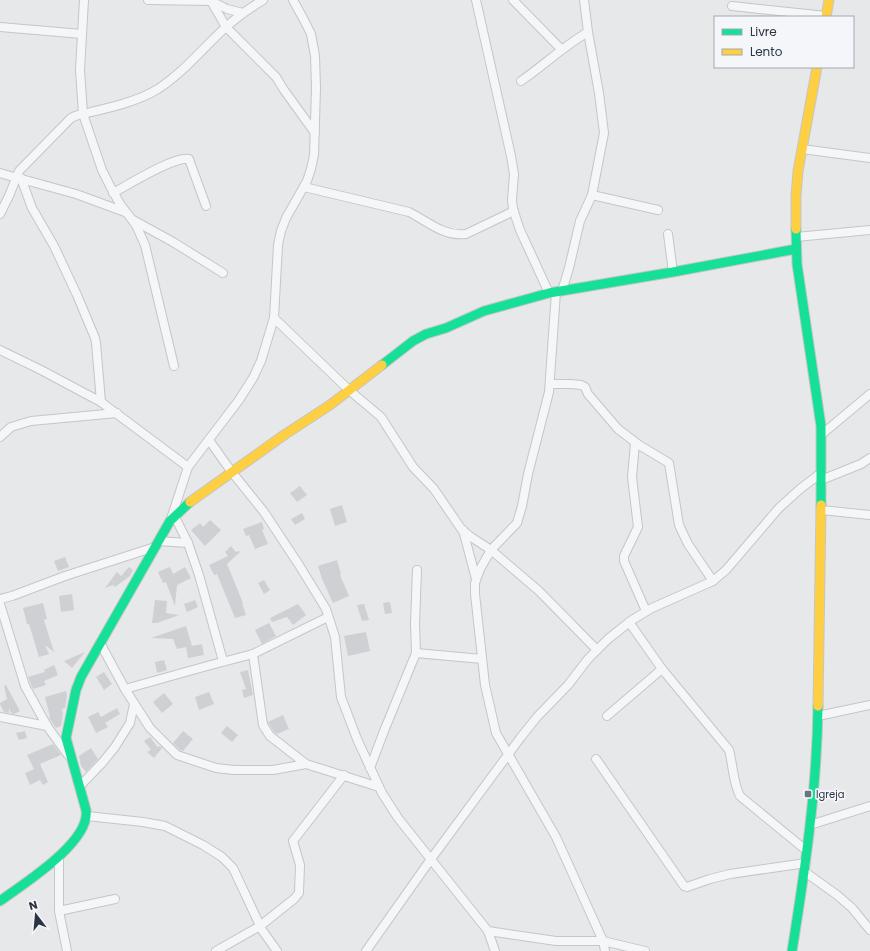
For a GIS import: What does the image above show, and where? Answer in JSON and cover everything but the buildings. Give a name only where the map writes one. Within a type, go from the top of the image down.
[{"type":"street","points":[[84,0],[80,70],[83,114],[102,170],[113,193],[140,232],[145,245],[174,366]]},
{"type":"street","points":[[150,0],[211,1],[227,9],[243,13]]},
{"type":"street","points":[[251,0],[262,1]]},
{"type":"street","points":[[223,662],[199,575],[188,543],[173,519],[188,467],[239,400],[253,378],[261,361],[274,318],[278,245],[281,231],[289,212],[304,187],[311,169],[314,155],[315,132],[315,56],[311,34],[293,0]]},
{"type":"street","points":[[476,0],[511,156],[514,174],[512,200],[514,211],[520,230],[556,292]]},
{"type":"street","points":[[513,0],[561,49]]},
{"type":"street","points":[[584,0],[604,133],[592,195],[580,221],[569,268],[556,292],[550,384],[546,408],[517,524],[491,550],[476,579],[475,594],[485,685],[496,733],[556,838],[603,941],[605,951]]},
{"type":"street","points":[[826,16],[829,0]]},
{"type":"street","points":[[211,1],[226,27],[276,77],[315,132]]},
{"type":"street","points":[[101,402],[94,338],[77,295],[54,246],[32,208],[19,178],[19,171],[71,118],[147,95],[160,88],[192,62],[226,27],[243,13],[262,1]]},
{"type":"street","points":[[732,6],[817,16]]},
{"type":"street","points":[[0,27],[82,34]]},
{"type":"street","points":[[521,81],[541,67],[561,49],[588,32]]},
{"type":"street","points":[[792,951],[806,868],[814,793],[818,716],[821,426],[796,249],[796,196],[798,171],[817,68]]},
{"type":"street","points":[[802,148],[870,158]]},
{"type":"street","points":[[113,193],[163,166],[184,158],[189,159],[206,206]]},
{"type":"street","points":[[0,173],[76,194],[125,212]]},
{"type":"street","points":[[0,214],[19,178]]},
{"type":"street","points":[[304,187],[409,212],[424,219],[433,226],[457,235],[466,234],[514,211]]},
{"type":"street","points":[[592,195],[658,210]]},
{"type":"street","points":[[131,219],[174,242],[223,273]]},
{"type":"street","points":[[796,238],[870,230]]},
{"type":"street","points":[[668,234],[673,272]]},
{"type":"street","points":[[0,902],[59,858],[84,827],[87,816],[66,738],[76,690],[81,677],[157,544],[173,519],[192,500],[231,471],[330,405],[394,355],[426,334],[446,328],[484,311],[556,292],[796,249]]},
{"type":"street","points":[[274,318],[349,390],[381,417],[414,466],[434,489],[462,530],[491,550],[539,591],[597,650]]},
{"type":"street","points":[[0,350],[101,402],[188,467]]},
{"type":"street","points":[[550,384],[571,384],[585,387],[588,394],[618,429],[635,442],[669,463],[679,525],[688,544],[713,581]]},
{"type":"street","points":[[821,435],[870,394]]},
{"type":"street","points":[[0,437],[11,427],[31,421],[116,414]]},
{"type":"street","points":[[209,440],[231,471],[264,512],[326,609],[335,637],[341,697],[356,738],[379,787],[398,818],[488,931],[495,951]]},
{"type":"street","points":[[635,442],[632,478],[638,527],[624,556],[624,561],[646,612]]},
{"type":"street","points":[[366,951],[430,859],[537,717],[568,685],[588,659],[608,639],[629,622],[646,612],[713,581],[726,570],[779,508],[800,489],[821,477],[861,464],[870,458]]},
{"type":"street","points":[[821,510],[870,515]]},
{"type":"street","points":[[462,530],[476,579]]},
{"type":"street","points":[[0,599],[157,544],[188,543]]},
{"type":"street","points":[[370,768],[416,653],[415,624],[417,570]]},
{"type":"street","points":[[0,604],[25,686],[47,726],[72,761]]},
{"type":"street","points":[[125,689],[253,654],[328,617]]},
{"type":"street","points":[[629,622],[662,669],[728,750],[733,764],[736,788],[740,796],[807,851]]},
{"type":"street","points":[[100,643],[125,689],[150,728],[177,755],[216,768],[234,770],[273,770],[306,764]]},
{"type":"street","points":[[416,653],[482,659]]},
{"type":"street","points":[[253,654],[263,725],[270,736],[306,764],[379,787]]},
{"type":"street","points":[[607,716],[662,669]]},
{"type":"street","points":[[79,787],[115,747],[130,723],[134,704]]},
{"type":"street","points":[[818,716],[870,705]]},
{"type":"street","points":[[0,717],[47,726]]},
{"type":"street","points":[[596,759],[684,886],[687,887],[730,874],[806,868],[852,908],[870,930]]},
{"type":"street","points":[[216,951],[260,926],[294,899],[299,893],[300,865],[293,841],[344,775]]},
{"type":"street","points":[[810,825],[870,806]]},
{"type":"street","points":[[87,816],[165,826],[203,845],[222,857],[233,868],[260,926],[277,951]]},
{"type":"street","points":[[59,858],[59,911],[67,951]]},
{"type":"street","points":[[59,911],[115,899]]},
{"type":"street","points":[[488,931],[556,941],[603,941],[645,951]]},
{"type":"traffic: fast","points":[[796,229],[797,264],[821,426],[821,505]]},
{"type":"traffic: fast","points":[[382,365],[413,341],[426,334],[446,328],[484,311],[549,293],[796,249]]},
{"type":"traffic: fast","points":[[0,901],[54,861],[78,835],[85,822],[86,810],[66,738],[76,690],[81,677],[170,521],[190,502]]},
{"type":"traffic: fast","points":[[792,951],[806,860],[813,799],[818,706]]},
{"type":"traffic: slow","points":[[826,16],[829,0]]},
{"type":"traffic: slow","points":[[796,229],[798,171],[817,68]]},
{"type":"traffic: slow","points":[[190,502],[284,435],[330,405],[382,365]]},
{"type":"traffic: slow","points":[[818,706],[821,505]]},
{"type":"place","name":"Igreja","points":[[808,794]]}]
